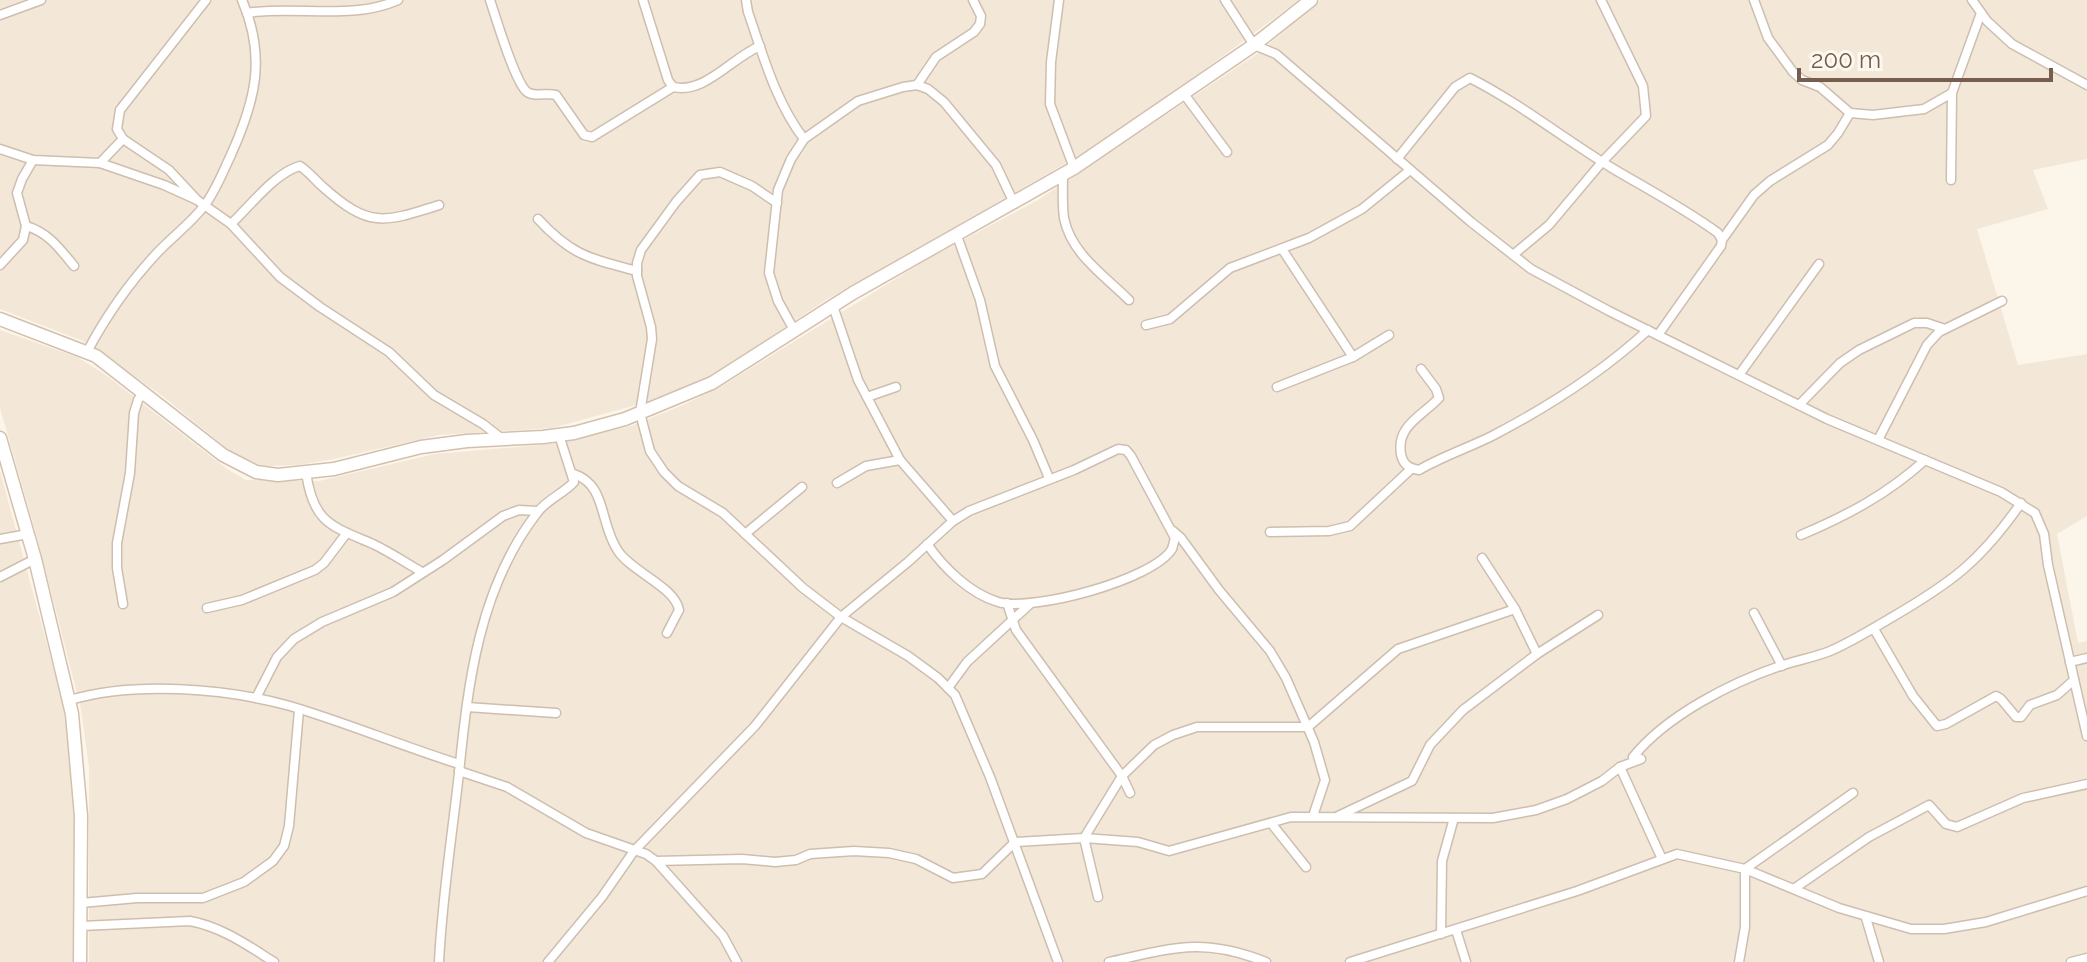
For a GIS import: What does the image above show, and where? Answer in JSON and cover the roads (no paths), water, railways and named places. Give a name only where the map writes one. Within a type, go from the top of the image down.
[{"type":"main road","points":[[1,320],[87,352],[118,371],[236,464],[256,472],[278,475],[334,469],[421,447],[559,435],[640,413],[712,383],[833,306],[1068,171],[1254,45],[1311,0]]},
{"type":"main road","points":[[0,438],[35,559],[70,700],[77,742],[81,816],[80,962]]},
{"type":"street","points":[[1,13],[41,0]]},
{"type":"street","points":[[201,203],[169,170],[123,139],[117,129],[120,110],[206,0]]},
{"type":"street","points":[[87,352],[127,288],[220,179],[247,122],[257,49],[242,0]]},
{"type":"street","points":[[247,13],[280,9],[350,10],[398,0]]},
{"type":"street","points":[[490,0],[524,89],[533,94],[556,95],[584,135],[592,137],[673,87],[698,87],[743,53],[760,46]]},
{"type":"street","points":[[643,0],[668,80],[673,87]]},
{"type":"street","points":[[746,0],[760,46],[791,122],[804,139]]},
{"type":"street","points":[[917,85],[936,57],[974,32],[980,24],[981,16],[973,0]]},
{"type":"street","points":[[1059,0],[1051,62],[1050,104],[1068,171],[1065,220],[1069,233],[1091,265],[1129,300]]},
{"type":"street","points":[[1225,0],[1254,45],[1276,54],[1513,255],[1555,283],[1799,405],[2021,503],[2035,513],[2041,522],[2087,736]]},
{"type":"street","points":[[1513,255],[1549,225],[1646,116],[1643,86],[1601,0]]},
{"type":"street","points":[[1754,0],[1768,38],[1793,72],[1802,80],[1820,87],[1850,113],[1873,115],[1924,109],[1952,93]]},
{"type":"street","points":[[1972,0],[2012,44],[2087,85]]},
{"type":"street","points":[[1951,180],[1952,93],[1981,13]]},
{"type":"street","points":[[1275,30],[1271,41],[1276,54]]},
{"type":"street","points":[[1397,159],[1455,87],[1470,78],[1536,116],[1602,162],[1670,199],[1718,233],[1722,240]]},
{"type":"street","points":[[794,330],[778,301],[769,273],[778,190],[786,169],[804,139],[858,101],[917,85],[928,89],[944,102],[996,165],[1013,201]]},
{"type":"street","points":[[1184,94],[1227,152]]},
{"type":"street","points":[[1658,335],[1754,195],[1770,181],[1828,145],[1850,113]]},
{"type":"street","points":[[100,163],[123,139]]},
{"type":"street","points":[[0,149],[33,160],[100,163],[164,185],[201,203],[231,224],[280,277],[389,352],[434,395],[502,438]]},
{"type":"street","points":[[0,265],[23,240],[26,226],[17,193],[33,160]]},
{"type":"street","points":[[231,224],[279,177],[300,166],[334,196],[370,219],[388,219],[439,205]]},
{"type":"street","points":[[1146,325],[1170,319],[1230,268],[1309,238],[1362,209],[1410,170]]},
{"type":"street","points":[[777,203],[752,186],[720,172],[700,175],[641,250],[637,271],[652,339],[640,413],[650,451],[678,486],[723,513],[771,561],[841,617],[908,656],[955,695],[1015,842],[1058,962]]},
{"type":"street","points":[[538,219],[568,248],[582,256],[637,271]]},
{"type":"street","points":[[26,226],[48,236],[74,266]]},
{"type":"street","points":[[956,233],[980,300],[995,366],[1049,478]]},
{"type":"street","points":[[1282,249],[1353,357]]},
{"type":"street","points":[[1739,375],[1819,264]]},
{"type":"street","points":[[1878,440],[1927,345],[1945,329],[2002,301]]},
{"type":"street","points":[[833,306],[858,380],[900,460],[953,521]]},
{"type":"street","points":[[1799,405],[1840,363],[1859,350],[1914,323],[1927,323],[1945,329]]},
{"type":"street","points":[[1421,369],[1439,394],[1432,405],[1403,431],[1400,441],[1401,459],[1411,469],[1419,470],[1535,411],[1593,374],[1648,330]]},
{"type":"street","points":[[1277,387],[1353,357],[1389,335]]},
{"type":"street","points":[[867,397],[896,387]]},
{"type":"street","points":[[123,604],[117,568],[117,543],[134,450],[134,413],[144,392]]},
{"type":"street","points":[[439,962],[459,768],[477,640],[495,587],[538,511],[574,482],[574,474],[559,435]]},
{"type":"street","points":[[548,962],[602,897],[634,851],[755,726],[841,617],[953,521],[988,501],[1118,449],[1126,450],[1175,538],[1173,548],[1155,565],[1076,595],[1031,603],[997,602],[956,578],[927,544]]},
{"type":"street","points":[[837,483],[866,466],[900,460]]},
{"type":"street","points":[[1801,535],[1864,505],[1904,480],[1925,460]]},
{"type":"street","points":[[1270,532],[1329,531],[1350,526],[1411,469]]},
{"type":"street","points":[[306,472],[309,491],[321,514],[333,528],[373,544],[422,572]]},
{"type":"street","points":[[574,474],[592,483],[599,496],[605,527],[624,559],[671,594],[678,603],[679,610],[667,633]]},
{"type":"street","points":[[745,534],[802,487]]},
{"type":"street","points":[[656,861],[775,862],[796,860],[810,854],[854,851],[889,853],[916,859],[953,878],[982,874],[1015,842],[1084,838],[1138,842],[1169,851],[1291,817],[1493,818],[1536,810],[1567,799],[1602,781],[1620,767],[1641,759],[1633,757],[1658,731],[1735,684],[1826,653],[1874,629],[1957,577],[1995,540],[2021,503]]},
{"type":"street","points":[[256,698],[277,657],[294,639],[322,622],[393,592],[503,516],[519,510],[538,511]]},
{"type":"street","points":[[1173,531],[1270,651],[1308,727],[1325,780],[1313,816]]},
{"type":"street","points":[[0,539],[28,534]]},
{"type":"street","points":[[207,608],[242,600],[315,570],[346,534]]},
{"type":"street","points":[[1482,558],[1515,609],[1537,654]]},
{"type":"street","points":[[0,577],[35,559]]},
{"type":"street","points":[[1007,603],[1016,630],[1122,776],[1130,793]]},
{"type":"street","points":[[948,688],[967,662],[1031,603]]},
{"type":"street","points":[[1098,897],[1084,838],[1122,776],[1154,745],[1197,727],[1308,727],[1398,649],[1515,609]]},
{"type":"street","points":[[1754,613],[1782,666]]},
{"type":"street","points":[[1334,818],[1412,781],[1430,745],[1443,730],[1496,683],[1598,615]]},
{"type":"street","points":[[1874,629],[1913,696],[1937,726],[1996,696],[2016,717],[2021,717],[2030,705],[2057,695],[2074,680]]},
{"type":"street","points":[[2070,662],[2087,658]]},
{"type":"street","points":[[70,700],[97,692],[132,688],[256,698],[299,710],[459,768],[507,787],[586,833],[656,861],[723,936],[737,962]]},
{"type":"street","points":[[467,707],[556,713]]},
{"type":"street","points":[[81,903],[203,898],[244,882],[273,861],[284,846],[289,826],[299,710]]},
{"type":"street","points":[[1620,767],[1662,859]]},
{"type":"street","points":[[1795,888],[1869,837],[1929,805],[1946,824],[1957,827],[2023,798],[2087,784]]},
{"type":"street","points":[[1745,869],[1853,793]]},
{"type":"street","points":[[1441,934],[1442,861],[1454,818]]},
{"type":"street","points":[[1271,823],[1306,867]]},
{"type":"street","points":[[1350,962],[1577,891],[1677,854],[1745,869],[1866,918],[1911,929],[1944,929],[1986,922],[2087,891]]},
{"type":"street","points":[[1739,962],[1745,927],[1745,869]]},
{"type":"street","points":[[1866,918],[1879,962]]},
{"type":"street","points":[[81,926],[190,921],[232,936],[274,962]]},
{"type":"street","points":[[1456,930],[1466,962]]},
{"type":"street","points":[[1109,962],[1199,945],[1226,948],[1266,962]]},
{"type":"street","points":[[2071,962],[2087,958]]}]
